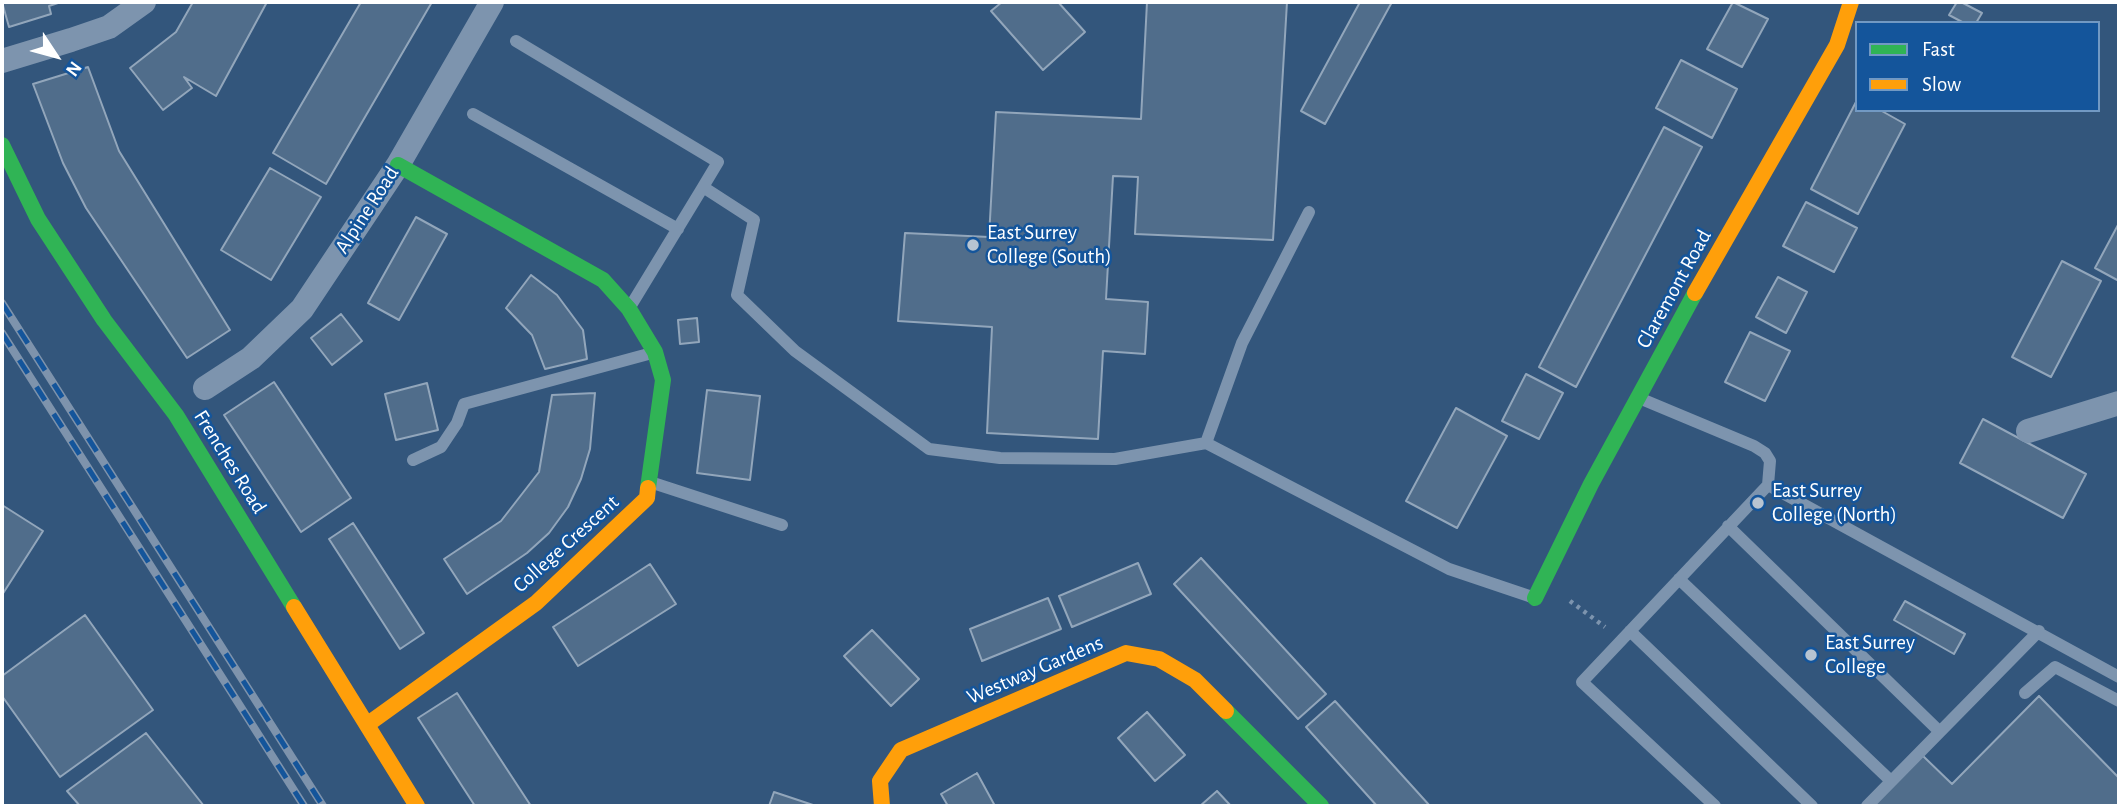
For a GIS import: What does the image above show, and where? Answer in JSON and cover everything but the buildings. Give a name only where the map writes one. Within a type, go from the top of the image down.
[{"type":"street","points":[[2,61],[109,27],[144,2]]},
{"type":"street","name":"Alpine Road","points":[[205,388],[251,358],[302,309],[398,165],[492,2]]},
{"type":"street","name":"Claremont Road","points":[[1539,591],[1591,484],[1718,250],[1837,45],[1851,2]]},
{"type":"street","name":"Frenches Road","points":[[2,145],[38,219],[104,320],[176,415],[417,806]]},
{"type":"street","name":"College Crescent","points":[[368,724],[536,603],[647,498],[663,380],[655,352],[629,309],[603,280],[398,165]]},
{"type":"street","points":[[2028,431],[2119,403]]},
{"type":"street","name":"Westway Gardens","points":[[882,806],[880,781],[901,750],[1126,653],[1159,659],[1195,680],[1321,806]]},
{"type":"lane","points":[[516,41],[718,162],[629,309]]},
{"type":"lane","points":[[472,114],[678,229]]},
{"type":"lane","points":[[703,187],[754,220],[737,295],[795,351],[929,449],[1000,458],[1115,459],[1206,443],[1449,569],[1539,591]]},
{"type":"lane","points":[[1206,443],[1242,343],[1309,212]]},
{"type":"lane","points":[[413,460],[441,447],[457,423],[464,404],[655,352]]},
{"type":"lane","points":[[1639,398],[1754,446],[1765,453],[1770,461],[1768,485],[1582,682],[1715,806]]},
{"type":"lane","points":[[650,482],[782,525]]},
{"type":"lane","points":[[1768,485],[2119,677]]},
{"type":"lane","points":[[1728,526],[1939,731]]},
{"type":"lane","points":[[1679,579],[1891,781]]},
{"type":"lane","points":[[1867,806],[2039,631]]},
{"type":"lane","points":[[1626,635],[1812,806]]},
{"type":"lane","points":[[2025,693],[2055,667],[2119,701]]},
{"type":"path","points":[[1539,591],[1563,596],[1626,635]]},
{"type":"railway","points":[[2,303],[323,806]]},
{"type":"railway","points":[[2,333],[304,806]]},
{"type":"traffic: fast","points":[[2,145],[38,219],[104,320],[176,415],[294,607]]},
{"type":"traffic: fast","points":[[398,165],[603,280],[629,309],[655,352],[663,380],[648,488]]},
{"type":"traffic: fast","points":[[1535,598],[1591,484],[1695,293]]},
{"type":"traffic: fast","points":[[1226,711],[1321,806]]},
{"type":"traffic: slow","points":[[1695,293],[1837,45],[1851,2]]},
{"type":"traffic: slow","points":[[368,724],[536,603],[647,498],[648,488]]},
{"type":"traffic: slow","points":[[294,607],[417,806]]},
{"type":"traffic: slow","points":[[882,806],[880,781],[901,750],[1126,653],[1159,659],[1195,680],[1226,711]]},
{"type":"place","name":"East Surrey College (South)","points":[[973,245]]},
{"type":"place","name":"East Surrey College (North)","points":[[1758,503]]},
{"type":"place","name":"East Surrey College","points":[[1811,655]]}]
